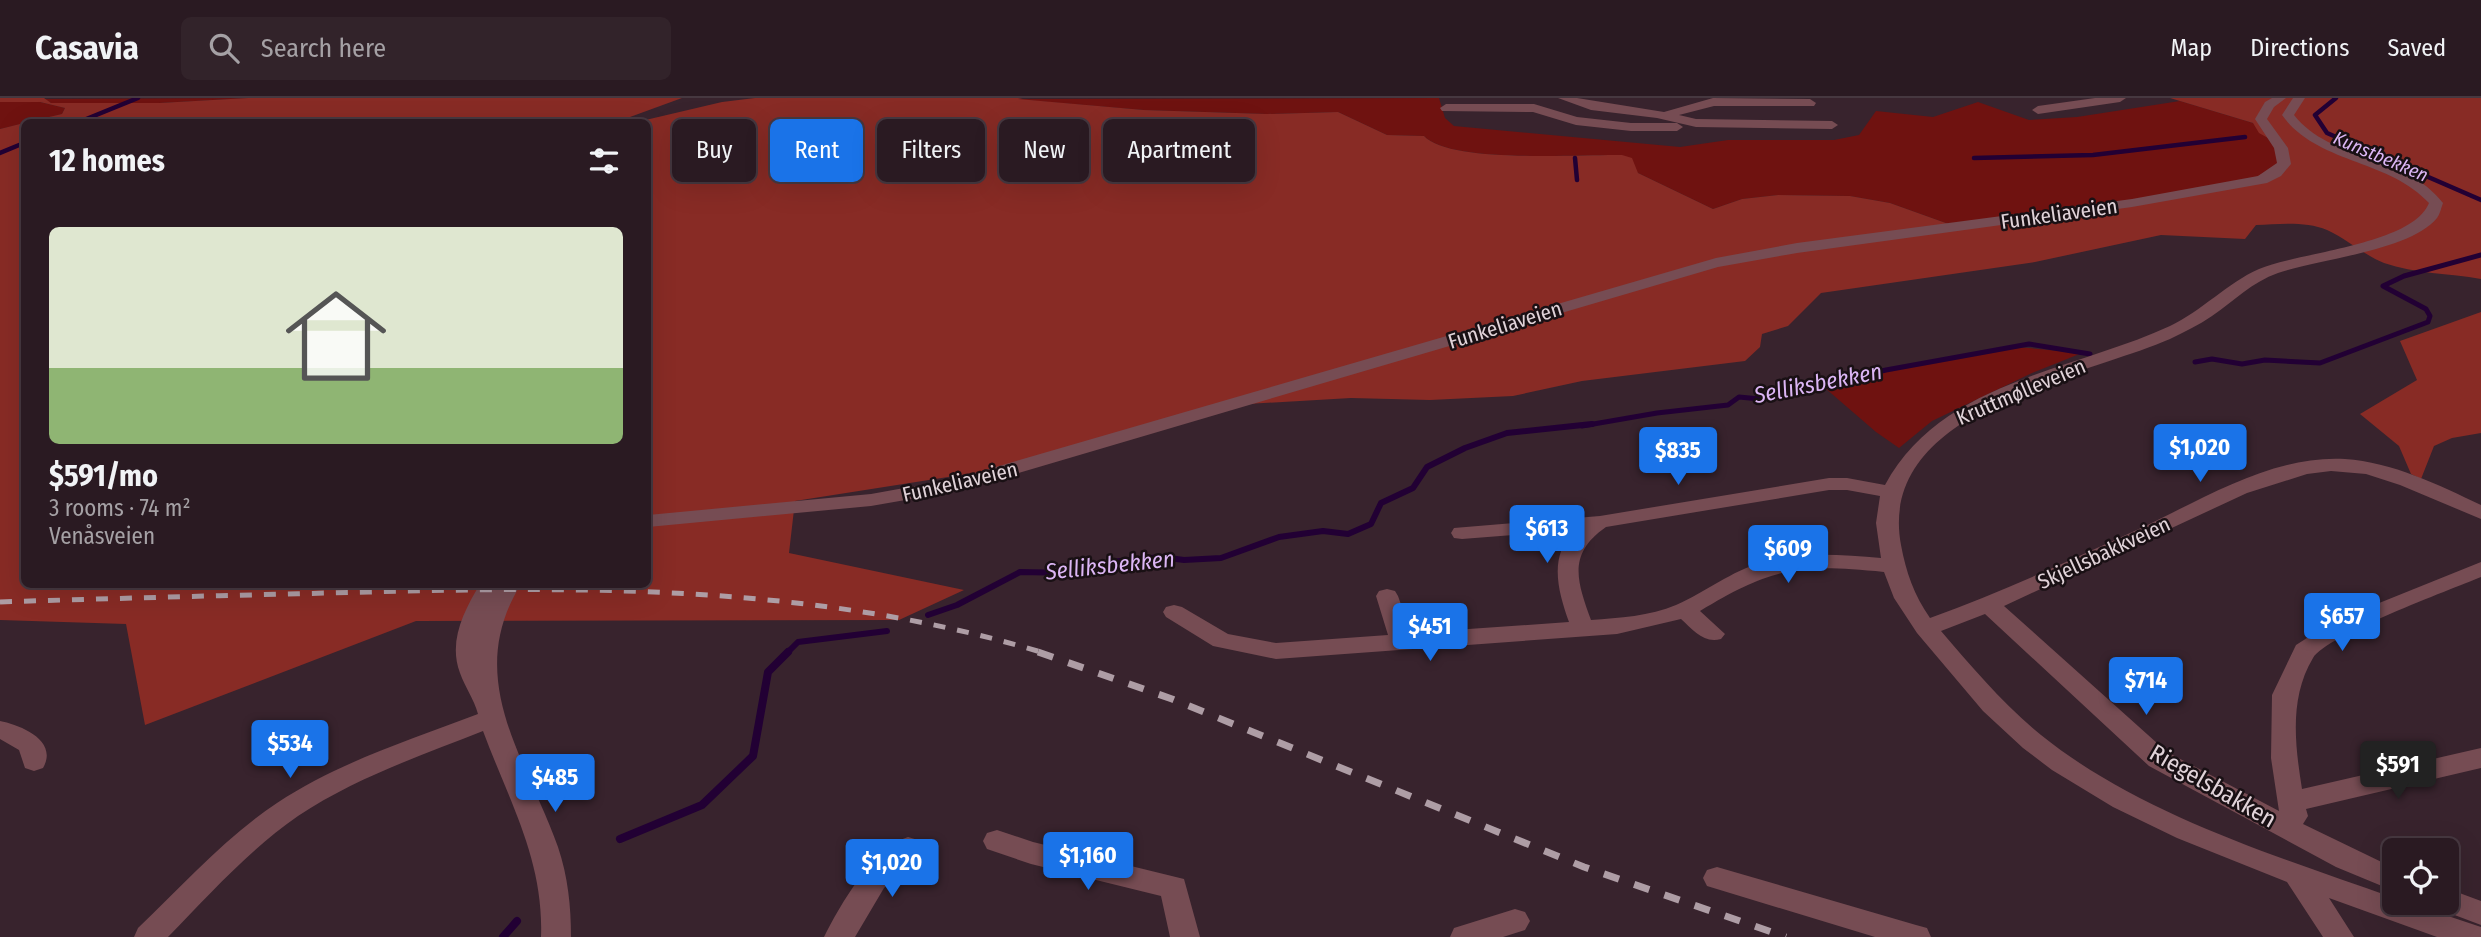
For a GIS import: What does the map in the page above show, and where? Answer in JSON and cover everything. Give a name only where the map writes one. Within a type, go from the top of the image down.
[{"type":"street","points":[[1564,98],[1591,106],[1665,116],[1684,122],[1832,125]]},
{"type":"street","points":[[2038,110],[2120,98]]},
{"type":"street","name":"Funkeliaveien","points":[[651,521],[871,500],[957,485],[1732,259],[2132,203],[2262,180],[2276,173],[2284,164],[2281,148],[2261,119],[2265,109],[2280,98]]},
{"type":"street","name":"Kruttmølleveien","points":[[2299,98],[2288,115],[2294,125],[2327,144],[2417,183],[2436,203],[2436,213],[2431,219],[2404,233],[2265,272],[2196,320],[2120,353],[2061,371],[1955,418],[1941,428],[1907,463],[1891,492],[1886,517],[1892,566],[1898,587],[1925,628],[2005,718],[2048,754],[2088,780],[2134,807],[2181,828],[2297,874],[2473,937]]},
{"type":"street","points":[[1665,116],[1713,102],[1810,103]]},
{"type":"street","points":[[1446,108],[1534,107],[1559,117],[1586,123],[1647,128],[1675,128],[1684,122]]},
{"type":"street","points":[[1489,120],[1559,117]]},
{"type":"street","name":"Skjellsbakkveien","points":[[1925,628],[1990,606],[2266,475],[2332,464],[2384,473],[2424,487],[2481,513]]},
{"type":"street","points":[[1462,533],[1600,522],[1829,484],[1847,484],[1891,492]]},
{"type":"street","points":[[1583,629],[1569,595],[1569,562],[1576,541],[1600,522]]},
{"type":"street","points":[[1174,612],[1221,640],[1263,650],[1402,643],[1583,629],[1652,620],[1685,610],[1753,572],[1784,564],[1836,561],[1892,566]]},
{"type":"street","points":[[2299,835],[2284,758],[2284,695],[2304,651],[2340,627],[2481,569]]},
{"type":"street","points":[[490,588],[473,621],[468,642],[471,679],[489,708],[551,875],[556,899],[556,937]]},
{"type":"street","points":[[489,708],[488,628],[507,588]]},
{"type":"street","points":[[1387,596],[1402,643]]},
{"type":"street","name":"Riegelsbakken","points":[[1990,606],[2158,760],[2299,835],[2382,875]]},
{"type":"street","points":[[1685,610],[1713,634]]},
{"type":"street","points":[[149,937],[245,844],[286,810],[311,795],[489,708]]},
{"type":"street","points":[[0,730],[27,741],[35,753],[34,761]]},
{"type":"street","points":[[2291,802],[2481,758]]},
{"type":"street","points":[[997,841],[1031,853],[1174,887],[1185,937]]},
{"type":"street","points":[[839,937],[874,880],[908,848]]},
{"type":"street","points":[[2297,874],[2340,937]]},
{"type":"street","points":[[1717,878],[1916,937]]},
{"type":"street","points":[[2459,905],[2481,914]]},
{"type":"street","points":[[1465,937],[1515,921]]},
{"type":"shaded area","points":[[0,98],[44,98],[51,103],[159,103],[248,98],[682,98],[628,119],[40,119],[62,114],[65,108],[40,102],[0,102]]},
{"type":"shaded area","points":[[248,98],[159,103],[51,103],[43,99]]},
{"type":"shaded area","points":[[755,98],[1023,98],[1018,99],[1144,110],[1267,114],[1338,112],[1387,135],[1424,136],[1438,145],[1460,151],[1517,156],[1622,155],[1632,158],[1638,173],[1713,209],[1742,199],[1778,195],[1850,196],[1890,203],[1957,227],[2242,185],[2281,163],[2277,143],[2259,133],[2253,123],[2170,98],[2481,98],[2481,279],[2396,267],[2369,256],[2319,227],[2292,224],[2256,225],[2245,239],[2161,235],[2035,262],[1821,293],[1788,326],[1762,334],[1760,347],[1745,361],[1582,381],[1513,396],[1430,400],[1351,398],[1230,405],[1030,464],[795,501],[789,553],[964,590],[899,620],[416,621],[145,725],[126,624],[0,620],[0,129],[21,124],[21,588],[651,588],[650,119],[722,102]]},
{"type":"shaded area","points":[[1439,98],[1445,118],[1454,126],[1680,147],[1728,140],[1834,140],[1859,135],[1876,111],[1933,117],[1978,102],[2029,120],[2077,117],[2180,101],[2253,123],[2277,143],[2281,163],[2264,179],[1957,227],[1890,203],[1850,196],[1778,195],[1742,199],[1713,209],[1638,173],[1622,155],[1517,156],[1460,151],[1438,145],[1424,136],[1387,135],[1338,112],[1267,114],[1144,110],[1013,99]]},
{"type":"shaded area","points":[[0,102],[40,102],[65,108],[62,114],[41,119],[21,119],[21,124],[0,129]]},
{"type":"shaded area","points":[[2481,312],[2481,433],[2452,438],[2434,446],[2421,479],[2411,474],[2399,446],[2360,414],[2417,380],[2400,341]]},
{"type":"shaded area","points":[[2017,347],[2082,353],[2032,373],[1932,421],[1899,448],[1825,388],[1888,371]]},
{"type":"waterway","points":[[86,119],[138,98]]},
{"type":"waterway","name":"Kunstbekken","points":[[2336,98],[2315,115],[2327,133],[2481,200]]},
{"type":"waterway","points":[[1974,158],[2093,155],[2245,137]]},
{"type":"waterway","points":[[0,153],[21,144]]},
{"type":"waterway","points":[[1575,158],[1577,180]]},
{"type":"waterway","name":"Kunstbekken","points":[[2195,362],[2212,359],[2242,364],[2265,360],[2320,363],[2428,322],[2430,316],[2426,309],[2383,286],[2404,276],[2481,255]]},
{"type":"waterway","name":"Selliksbekken","points":[[1582,426],[1657,413],[1728,405],[1739,397],[1760,399],[1886,370],[2029,344],[2090,354]]},
{"type":"waterway","name":"Selliksbekken","points":[[928,615],[957,605],[1020,572],[1072,573],[1110,562],[1161,557],[1184,560],[1221,558],[1279,537],[1323,531],[1348,534],[1371,524],[1381,503],[1413,488],[1427,467],[1465,448],[1507,433],[1592,424]]},
{"type":"waterway","name":"Selliksbekken","points":[[620,839],[702,805],[753,756],[768,672],[798,642],[887,631]]},
{"type":"waterway","name":"Selliksbekken","points":[[503,937],[517,921]]},
{"type":"railway","points":[[0,602],[454,590],[625,591],[710,595],[878,614],[961,631],[1044,653]]},
{"type":"railway","points":[[1038,652],[1172,699],[1584,867],[1786,937]]}]
